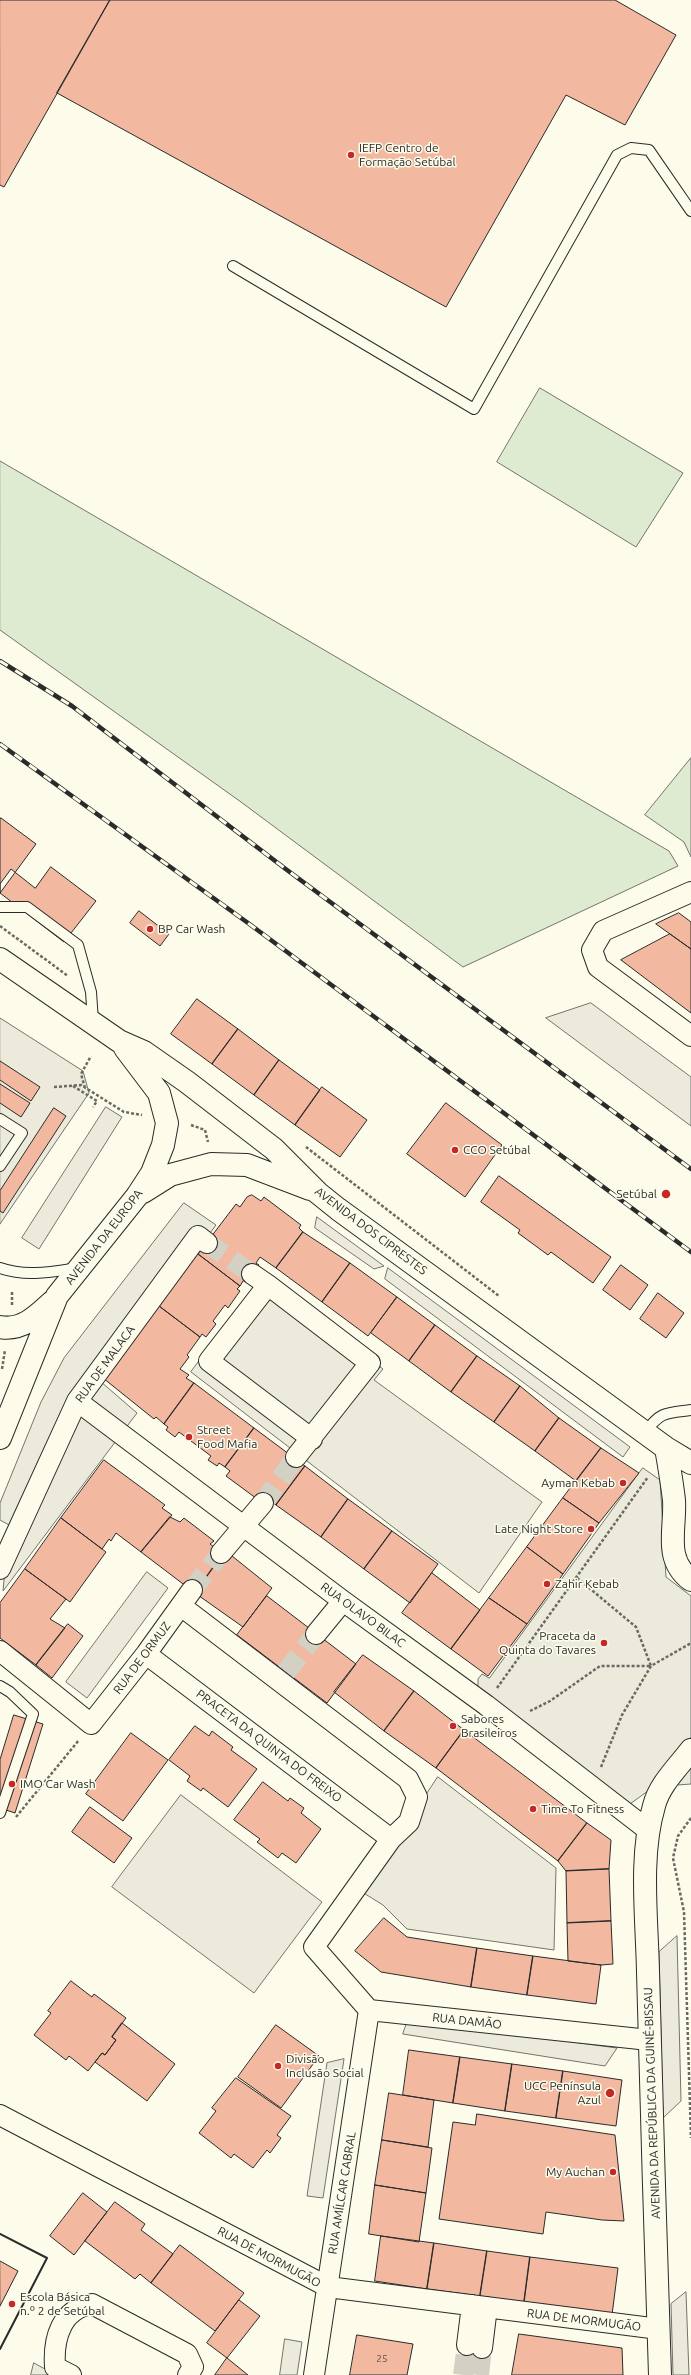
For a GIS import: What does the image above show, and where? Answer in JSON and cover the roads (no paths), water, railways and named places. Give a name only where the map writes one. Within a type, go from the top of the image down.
[{"type":"main road","name":"AVENIDA DOS CIPRESTES","points":[[0,959],[119,1041],[150,1056],[274,1148],[318,1193],[666,1448],[691,1463]]},
{"type":"main road","name":"AVENIDA DA EUROPA","points":[[0,1438],[57,1296],[137,1196],[152,1173],[164,1145],[167,1123],[159,1093],[119,1041]]},
{"type":"main road","points":[[137,1196],[170,1175],[211,1164],[247,1165],[318,1193]]},
{"type":"main road","points":[[3,1336],[39,1314],[57,1296]]},
{"type":"main road","points":[[666,1448],[674,1500],[672,1535],[674,1559],[682,1572],[691,1580]]},
{"type":"main road","points":[[672,1535],[682,1512],[691,1504]]},
{"type":"main road","name":"AVENIDA DA REPÚBLICA DA GUINÉ-BISSAU","points":[[660,2375],[649,2040],[647,1922],[648,1830],[654,1804],[666,1782],[691,1750]]},
{"type":"street","points":[[691,892],[603,931],[592,950],[598,967],[691,1036]]},
{"type":"street","name":"RUA DE MALACA","points":[[0,1569],[77,1401],[202,1239]]},
{"type":"street","points":[[296,1457],[312,1440],[370,1363],[260,1279],[209,1361],[312,1440]]},
{"type":"street","name":"RUA OLAVO BILAC","points":[[77,1401],[343,1601],[486,1705],[648,1830]]},
{"type":"street","points":[[221,1553],[262,1502]]},
{"type":"street","name":"RUA DE ORMUZ","points":[[0,1651],[91,1724],[146,1654],[187,1598],[408,1779],[417,1797],[408,1822],[391,1839]]},
{"type":"street","points":[[316,1634],[343,1601]]},
{"type":"street","name":"PRACETA DA QUINTA DO FREIXO","points":[[146,1654],[391,1839]]},
{"type":"street","points":[[369,2010],[314,1947],[391,1839]]},
{"type":"street","name":"RUA DAMÃO","points":[[369,2010],[649,2040]]},
{"type":"street","name":"RUA AMÍLCAR CABRAL","points":[[314,2375],[369,2010]]},
{"type":"street","name":"RUA DE MORMUGÃO","points":[[0,2115],[328,2287],[659,2329]]},
{"type":"street","points":[[71,2375],[55,2366],[54,2351],[57,2335],[64,2319],[81,2306],[92,2304],[188,2354],[193,2367],[188,2375]]},
{"type":"street","points":[[475,2346],[480,2306]]},
{"type":"lane","points":[[233,266],[474,409],[617,155],[631,148],[649,150],[691,211]]},
{"type":"lane","points":[[0,907],[27,907],[78,945],[91,992],[93,1023]]},
{"type":"lane","points":[[0,1119],[22,1133],[0,1166]]},
{"type":"lane","points":[[0,1268],[18,1274],[51,1272],[79,1268]]},
{"type":"lane","points":[[645,1432],[655,1418],[663,1413],[691,1410]]},
{"type":"lane","points":[[0,1686],[10,1692],[33,1714],[0,1813]]},
{"type":"tunnel","points":[[207,1243],[252,1274]]},
{"type":"tunnel","points":[[263,1503],[296,1457]]},
{"type":"tunnel","points":[[192,1590],[221,1553]]},
{"type":"tunnel","points":[[286,1672],[316,1634]]},
{"type":"tunnel","points":[[463,2375],[467,2345]]},
{"type":"tunnel","points":[[479,2375],[482,2348]]},
{"type":"railway","points":[[0,661],[72,706],[287,870],[691,1169]]},
{"type":"railway","points":[[0,744],[248,923],[691,1252]]},
{"type":"place","name":"IEFP Centro de Formação Setúbal","points":[[351,155]]},
{"type":"place","name":"BP Car Wash","points":[[150,929]]},
{"type":"place","name":"CCO Setúbal","points":[[455,1150]]},
{"type":"place","name":"Setúbal","points":[[666,1194]]},
{"type":"place","name":"Street Food Mafia","points":[[189,1437]]},
{"type":"place","name":"Ayman Kebab","points":[[623,1483]]},
{"type":"place","name":"Late Night Store","points":[[591,1529]]},
{"type":"place","name":"Zahir Kebab","points":[[547,1584]]},
{"type":"place","name":"Praceta da Quinta do Tavares","points":[[604,1643]]},
{"type":"place","name":"Sabores Brasileiros","points":[[453,1726]]},
{"type":"place","name":"IMO Car Wash","points":[[12,1784]]},
{"type":"place","name":"Time To Fitness","points":[[533,1809]]},
{"type":"place","name":"Divisão Inclusão Social","points":[[278,2066]]},
{"type":"place","name":"UCC Península Azul","points":[[610,2093]]},
{"type":"place","name":"My Auchan","points":[[613,2172]]},
{"type":"place","name":"Escola Básica n.º 2 de Setúbal","points":[[12,2304]]}]
